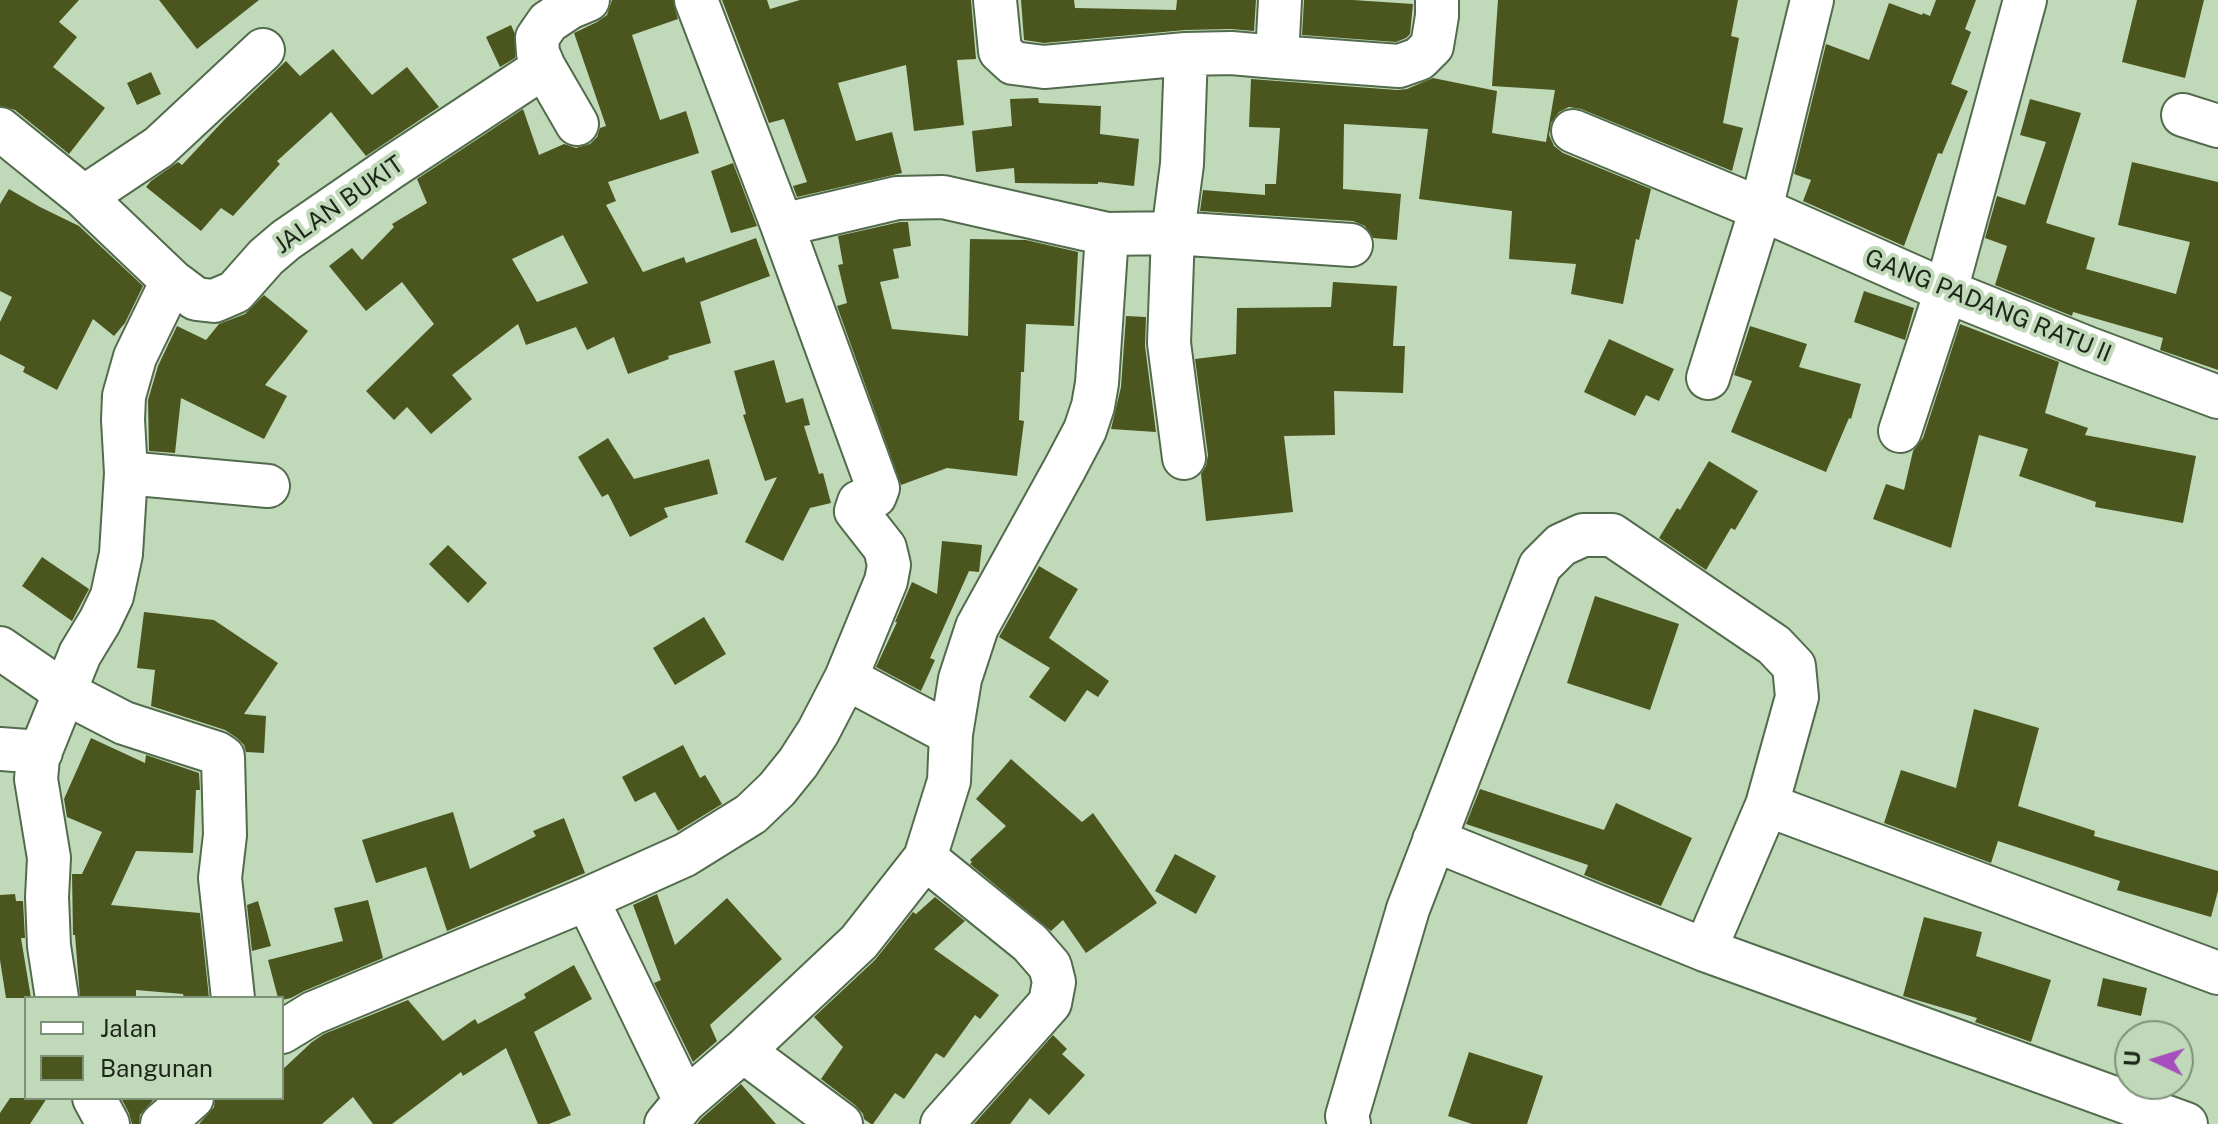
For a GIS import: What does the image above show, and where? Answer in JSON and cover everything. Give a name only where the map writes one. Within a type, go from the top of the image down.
[{"type":"street","points":[[577,124],[544,67],[538,53],[537,38],[548,22],[588,0]]},
{"type":"street","points":[[284,1031],[313,1013],[685,855],[751,814],[777,789],[818,732],[846,678],[886,581],[889,565],[885,548],[856,511],[859,502],[875,496],[878,488],[696,0]]},
{"type":"street","points":[[995,0],[1000,51],[1013,63],[1044,67],[1231,53],[1399,66],[1419,59],[1432,46],[1437,0]]},
{"type":"street","points":[[1277,57],[1280,0]]},
{"type":"street","points":[[1708,378],[1761,209],[1812,0]]},
{"type":"street","points":[[1900,431],[1946,291],[2025,0]]},
{"type":"street","points":[[84,197],[159,147],[263,50]]},
{"type":"street","points":[[1184,458],[1169,343],[1173,233],[1182,164],[1186,54]]},
{"type":"street","name":"JALAN BUKIT","points":[[0,129],[84,197],[172,281],[196,299],[214,301],[235,292],[286,240],[544,67]]},
{"type":"street","name":"GANG PADANG RATU II","points":[[1573,131],[1761,209],[1946,291],[2218,397]]},
{"type":"street","points":[[782,225],[897,198],[943,197],[1107,234],[1173,233],[1351,245]]},
{"type":"street","points":[[587,899],[675,1112],[859,942],[925,858],[949,781],[951,734],[960,679],[977,627],[1085,430],[1093,406],[1107,234]]},
{"type":"street","points":[[57,996],[49,946],[49,858],[36,779],[41,752],[64,692],[80,654],[112,596],[121,554],[126,473],[124,396],[135,357],[172,281]]},
{"type":"street","points":[[126,473],[268,486]]},
{"type":"street","points":[[1349,1124],[1347,1116],[1408,909],[1540,566],[1561,545],[1583,535],[1612,535],[1774,645],[1794,666],[1797,697],[1767,805],[1705,950]]},
{"type":"street","points":[[0,648],[64,692],[124,723],[223,757],[225,835],[220,878],[233,996]]},
{"type":"street","points":[[846,678],[951,734]]},
{"type":"street","points":[[0,749],[41,752]]},
{"type":"street","points":[[1767,805],[2218,973]]},
{"type":"street","points":[[1434,840],[1705,950],[2186,1124]]},
{"type":"street","points":[[925,858],[1030,943],[1050,966],[1054,982],[1050,1003],[942,1124]]},
{"type":"street","points":[[743,1051],[841,1124]]},
{"type":"street","points":[[95,1100],[108,1124]]},
{"type":"street","points":[[162,1124],[190,1100]]},
{"type":"building","points":[[0,0],[79,0],[59,22],[77,37],[53,67],[105,108],[69,154],[15,110],[0,106]]},
{"type":"building","points":[[159,0],[259,0],[197,49]]},
{"type":"building","points":[[612,0],[673,0],[678,19],[632,35],[660,120],[686,111],[699,153],[608,182],[616,201],[606,205],[643,272],[684,257],[686,263],[756,238],[770,276],[700,302],[711,343],[668,356],[669,359],[628,374],[614,337],[587,350],[576,327],[526,345],[518,324],[452,375],[472,399],[431,434],[407,407],[394,420],[366,391],[434,324],[402,282],[366,311],[329,266],[352,248],[362,260],[394,227],[392,224],[427,203],[417,179],[523,109],[539,155],[564,144],[576,148],[590,144],[600,128],[606,126],[574,33],[607,15]],"holes":[[[563,235],[588,283],[537,302],[512,259]]]},
{"type":"building","points":[[722,0],[767,0],[770,9],[800,0],[971,0],[976,59],[957,60],[964,125],[914,131],[906,65],[838,83],[856,141],[892,132],[902,173],[797,197],[793,186],[807,182],[784,119],[769,123]]},
{"type":"building","points":[[1021,0],[1074,0],[1075,8],[1176,10],[1177,0],[1256,0],[1254,31],[1185,30],[1044,43],[1024,40]]},
{"type":"building","points":[[1304,0],[1413,4],[1410,34],[1396,42],[1302,35]]},
{"type":"building","points":[[1498,0],[1738,0],[1731,36],[1739,38],[1723,123],[1743,128],[1732,171],[1581,109],[1569,107],[1559,112],[1551,123],[1549,135],[1554,146],[1563,153],[1651,189],[1639,240],[1636,239],[1623,304],[1571,294],[1576,264],[1509,259],[1512,211],[1419,199],[1428,129],[1344,124],[1343,189],[1401,194],[1397,240],[1373,238],[1365,226],[1353,221],[1200,211],[1203,190],[1265,195],[1265,184],[1276,184],[1280,128],[1249,127],[1251,79],[1397,90],[1433,78],[1497,91],[1492,133],[1546,142],[1555,90],[1492,86]]},
{"type":"building","points":[[1936,0],[1976,0],[1965,29],[1971,32],[1951,84],[1968,91],[1942,154],[1938,153],[1904,246],[1803,201],[1811,180],[1794,174],[1826,44],[1869,60],[1889,3],[1930,16]]},
{"type":"building","points":[[2137,0],[2204,0],[2185,78],[2122,62]]},
{"type":"building","points":[[511,25],[515,34],[515,58],[500,67],[486,37]]},
{"type":"building","points":[[333,49],[372,95],[407,67],[439,107],[366,156],[331,112],[277,161],[280,164],[233,216],[221,208],[201,231],[146,187],[178,162],[182,165],[286,61],[300,76]]},
{"type":"building","points":[[151,72],[161,94],[137,105],[127,83]]},
{"type":"building","points":[[1038,98],[1039,103],[1101,106],[1100,134],[1139,139],[1134,186],[1098,182],[1015,183],[1014,168],[976,172],[972,131],[1012,126],[1010,99]]},
{"type":"building","points":[[2030,99],[2081,113],[2046,223],[2095,238],[2086,269],[2176,294],[2190,242],[2118,225],[2132,162],[2218,182],[2218,370],[2160,350],[2163,338],[2073,312],[2072,316],[1995,285],[2007,246],[1985,238],[1997,196],[2025,205],[2046,142],[2020,135]]},
{"type":"building","points":[[733,163],[757,226],[731,233],[711,171]]},
{"type":"building","points":[[9,189],[79,226],[143,286],[125,323],[114,336],[93,319],[57,390],[23,372],[25,367],[0,354],[0,322],[12,297],[0,291],[0,204]]},
{"type":"building","points":[[908,222],[911,246],[893,249],[899,278],[880,282],[892,329],[968,336],[970,239],[1026,240],[1078,252],[1074,326],[1026,324],[1019,420],[1024,421],[1017,476],[947,468],[901,485],[837,306],[847,303],[838,265],[843,264],[838,236]]},
{"type":"building","points":[[1333,282],[1397,286],[1393,346],[1405,346],[1403,393],[1334,391],[1335,435],[1284,436],[1293,512],[1206,521],[1201,474],[1208,455],[1195,359],[1236,354],[1237,308],[1331,307]]},
{"type":"building","points":[[1864,291],[1914,308],[1905,340],[1854,322]]},
{"type":"building","points":[[264,295],[308,331],[265,385],[287,396],[264,439],[181,398],[175,453],[149,451],[148,400],[158,366],[177,326],[206,340],[219,324],[245,314]]},
{"type":"building","points":[[1126,316],[1146,317],[1145,346],[1156,432],[1111,429],[1121,387]]},
{"type":"building","points":[[1960,324],[2059,362],[2045,413],[2088,428],[2085,435],[2196,456],[2183,523],[2095,507],[2096,502],[2019,476],[2028,449],[1979,435],[1951,548],[1873,519],[1886,484],[1904,490],[1913,451],[1923,438]]},
{"type":"building","points":[[1750,326],[1807,344],[1799,367],[1861,384],[1851,419],[1826,472],[1731,432],[1752,381],[1734,375]]},
{"type":"building","points":[[1609,339],[1674,369],[1659,401],[1646,395],[1635,416],[1584,392]]},
{"type":"building","points":[[774,360],[786,403],[803,398],[810,425],[804,426],[831,503],[810,508],[783,561],[745,542],[777,477],[765,481],[743,415],[746,414],[734,371]]},
{"type":"building","points":[[608,438],[634,479],[709,459],[718,494],[664,508],[668,517],[630,537],[608,494],[602,497],[578,457]]},
{"type":"building","points":[[1709,461],[1758,491],[1706,570],[1659,538]]},
{"type":"building","points":[[942,541],[982,545],[979,572],[969,571],[930,658],[935,660],[921,691],[876,667],[912,582],[937,594]]},
{"type":"building","points":[[448,545],[487,583],[468,603],[429,564]]},
{"type":"building","points":[[42,557],[89,589],[72,621],[22,586]]},
{"type":"building","points":[[1039,566],[1078,589],[1049,638],[1109,681],[1098,697],[1087,690],[1065,722],[1029,697],[1050,668],[999,637]]},
{"type":"building","points":[[1595,596],[1679,624],[1650,710],[1567,683]]},
{"type":"building","points":[[144,612],[214,620],[278,663],[244,714],[266,716],[264,753],[246,752],[244,745],[225,730],[151,706],[155,670],[137,668]]},
{"type":"building","points":[[704,617],[726,654],[675,685],[653,648]]},
{"type":"building","points":[[1974,709],[2039,728],[2018,806],[2095,831],[2094,836],[2218,871],[2218,891],[2211,917],[2117,890],[2120,881],[1998,841],[1991,863],[1884,823],[1901,770],[1956,788]]},
{"type":"building","points":[[91,738],[145,763],[146,755],[199,773],[193,853],[136,851],[111,905],[200,913],[209,996],[136,990],[136,996],[80,996],[73,935],[72,874],[82,874],[102,832],[67,817],[64,799]]},
{"type":"building","points":[[683,745],[700,778],[705,775],[722,804],[678,831],[655,792],[635,802],[622,777]]},
{"type":"building","points":[[1011,759],[1082,822],[1093,813],[1157,903],[1086,953],[1063,920],[1051,931],[970,864],[970,860],[1006,826],[976,799]]},
{"type":"building","points":[[1480,789],[1604,830],[1616,803],[1692,838],[1661,906],[1584,875],[1588,865],[1466,824]]},
{"type":"building","points":[[453,812],[470,869],[536,836],[533,831],[564,818],[585,873],[447,931],[426,867],[376,883],[362,840]]},
{"type":"building","points":[[1175,854],[1216,876],[1196,914],[1155,891]]},
{"type":"building","points":[[15,894],[16,901],[23,901],[25,938],[21,938],[31,996],[24,998],[6,998],[0,960],[0,895]]},
{"type":"building","points":[[657,894],[675,945],[727,898],[782,959],[710,1025],[717,1041],[693,1062],[654,983],[661,980],[633,905]]},
{"type":"building","points":[[935,897],[965,921],[934,949],[999,995],[980,1019],[975,1015],[944,1058],[936,1053],[904,1099],[895,1093],[871,1124],[855,1105],[821,1079],[843,1047],[814,1017],[875,960],[913,912],[916,914]]},
{"type":"building","points":[[368,900],[383,958],[291,998],[284,1000],[284,996],[277,996],[268,960],[343,941],[334,908]]},
{"type":"building","points":[[258,901],[271,946],[252,951],[247,905]]},
{"type":"building","points":[[1924,917],[1982,932],[1976,956],[2051,980],[2031,1042],[1975,1022],[1977,1018],[1903,996]]},
{"type":"building","points":[[574,965],[592,999],[534,1032],[571,1115],[549,1124],[538,1124],[506,1048],[463,1076],[461,1072],[392,1124],[373,1124],[353,1097],[322,1124],[199,1124],[214,1107],[215,1100],[284,1100],[284,1068],[312,1042],[324,1034],[408,1000],[443,1041],[475,1019],[478,1024],[526,998],[524,994]]},
{"type":"building","points":[[2103,978],[2147,988],[2141,1016],[2097,1006]]},
{"type":"building","points":[[1053,1035],[1067,1049],[1062,1054],[1085,1075],[1049,1115],[1030,1098],[1010,1124],[974,1124]]},
{"type":"building","points":[[1469,1052],[1543,1076],[1527,1124],[1472,1124],[1448,1116]]},
{"type":"building","points":[[741,1084],[776,1124],[697,1124],[702,1118]]},
{"type":"building","points":[[10,1098],[46,1100],[30,1124],[0,1124],[0,1113]]},
{"type":"building","points":[[122,1100],[153,1100],[140,1115],[139,1124],[132,1124]]}]
